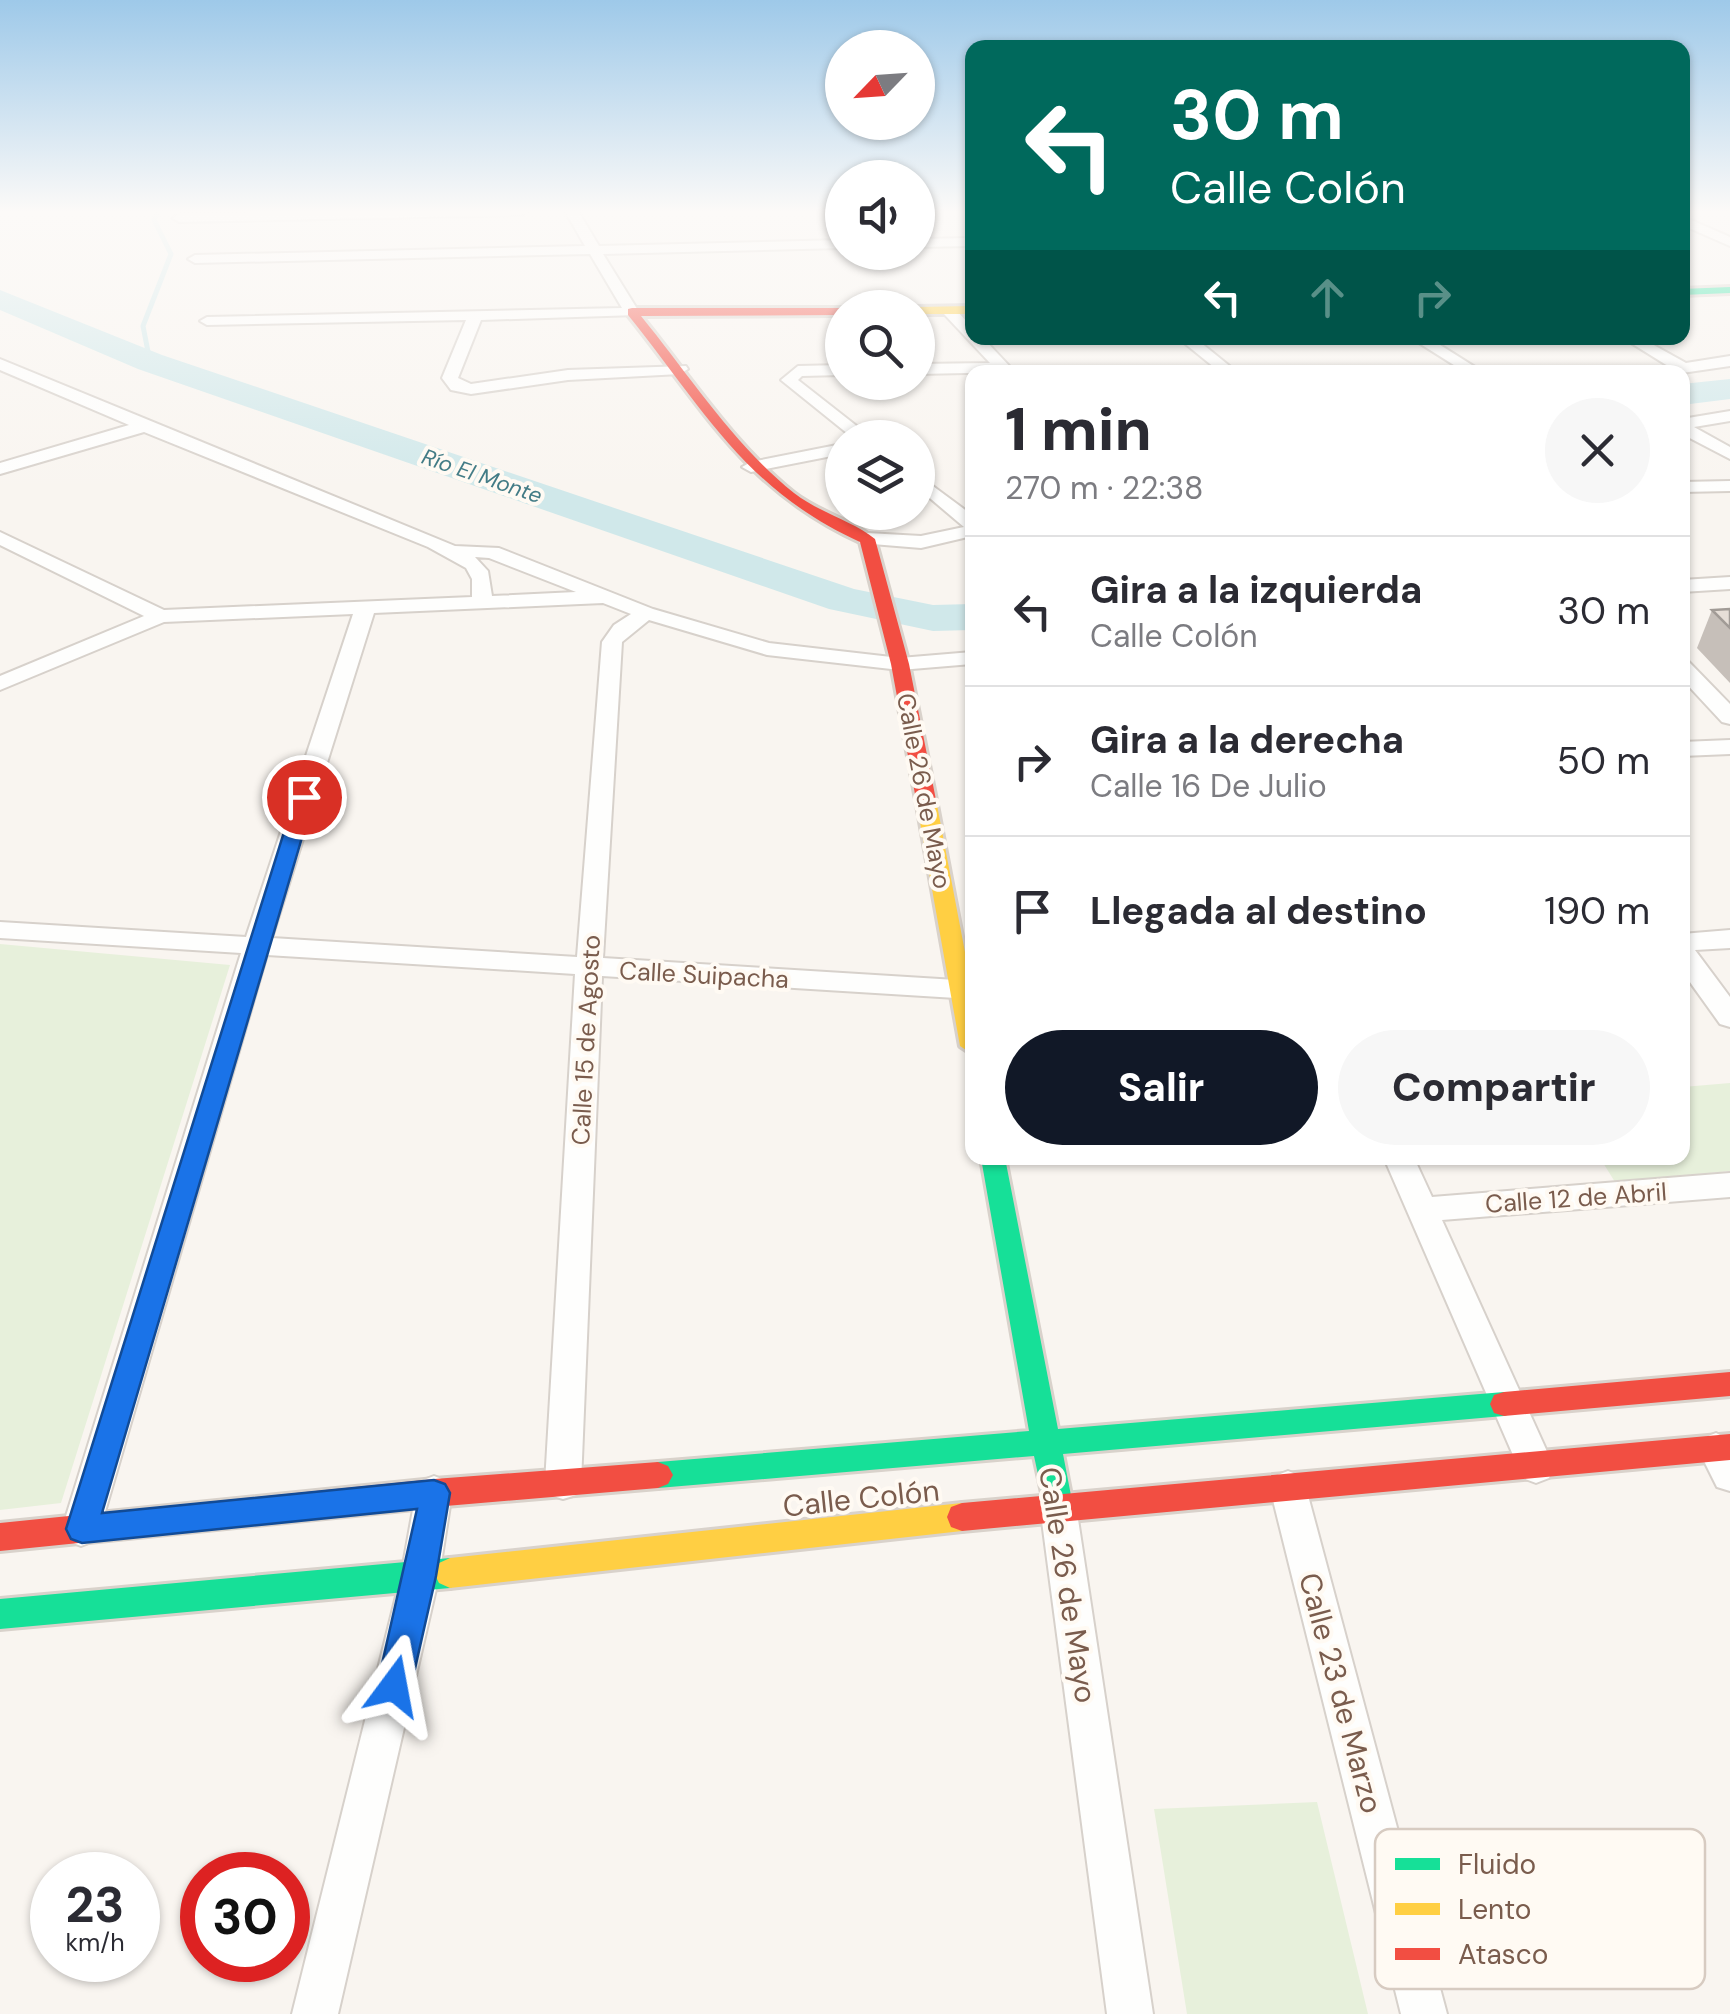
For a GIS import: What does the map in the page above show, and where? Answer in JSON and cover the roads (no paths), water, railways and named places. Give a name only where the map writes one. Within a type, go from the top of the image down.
[{"type":"street","points":[[628,305],[751,467],[805,513],[870,548],[921,542],[965,529]]},
{"type":"street","points":[[935,311],[965,310]]},
{"type":"street","points":[[207,321],[825,311]]},
{"type":"street","points":[[948,311],[965,329]]},
{"type":"street","points":[[476,314],[450,378],[458,387],[471,389],[568,376],[680,369]]},
{"type":"street","points":[[980,345],[998,365]]},
{"type":"street","points":[[1195,345],[1221,365]]},
{"type":"street","points":[[1431,345],[1463,365]]},
{"type":"street","points":[[1643,345],[1677,365]]},
{"type":"street","points":[[1690,367],[1730,361]]},
{"type":"street","points":[[0,364],[450,551],[478,567],[485,581],[482,603]]},
{"type":"street","points":[[935,369],[965,370]]},
{"type":"street","points":[[825,371],[798,372],[789,380],[841,420]]},
{"type":"street","points":[[1690,424],[1730,416]]},
{"type":"street","points":[[0,469],[145,426]]},
{"type":"street","points":[[1690,431],[1730,454]]},
{"type":"street","points":[[751,467],[825,452]]},
{"type":"street","points":[[1690,487],[1730,486]]},
{"type":"street","points":[[935,495],[965,521]]},
{"type":"street","points":[[0,538],[161,616]]},
{"type":"street","name":"Calle 26 de Mayo","points":[[870,548],[900,664],[965,980]]},
{"type":"street","points":[[450,551],[492,552],[646,613],[767,649],[900,664],[965,659]]},
{"type":"street","points":[[1690,586],[1730,583]]},
{"type":"street","points":[[0,684],[161,616],[608,596]]},
{"type":"street","points":[[82,1529],[256,947],[366,609]]},
{"type":"street","name":"Calle 15 de Agosto","points":[[562,1483],[589,969],[612,642],[622,629],[646,613]]},
{"type":"street","points":[[1690,674],[1730,717]]},
{"type":"street","points":[[1690,749],[1730,747]]},
{"type":"street","name":"Calle Suipacha","points":[[0,930],[965,990]]},
{"type":"street","points":[[1690,942],[1730,939]]},
{"type":"street","points":[[1690,962],[1730,1017]]},
{"type":"street","name":"Calle 26 de Mayo","points":[[994,1165],[1058,1506],[1130,2014]]},
{"type":"street","points":[[1401,1165],[1536,1467]]},
{"type":"street","name":"Calle 12 de Abril","points":[[1422,1210],[1730,1186]]},
{"type":"street","name":"Calle Colón","points":[[0,1536],[434,1493],[1047,1446],[1730,1384]]},
{"type":"street","name":"Calle Colón","points":[[0,1614],[420,1576],[1058,1506],[1536,1467],[1725,1457]]},
{"type":"street","name":"Calle 23 de Marzo","points":[[1288,1488],[1376,1829]]},
{"type":"street","points":[[315,2014],[420,1576],[434,1493]]},
{"type":"street","name":"Calle 23 de Marzo","points":[[1418,1989],[1424,2014]]},
{"type":"waterway","name":"Río El Monte","points":[[14,305],[150,362],[844,600],[933,618],[965,617]]},
{"type":"waterway","points":[[150,362],[143,326],[151,305]]},
{"type":"waterway","name":"Río El Monte","points":[[1690,394],[1730,389]]}]
